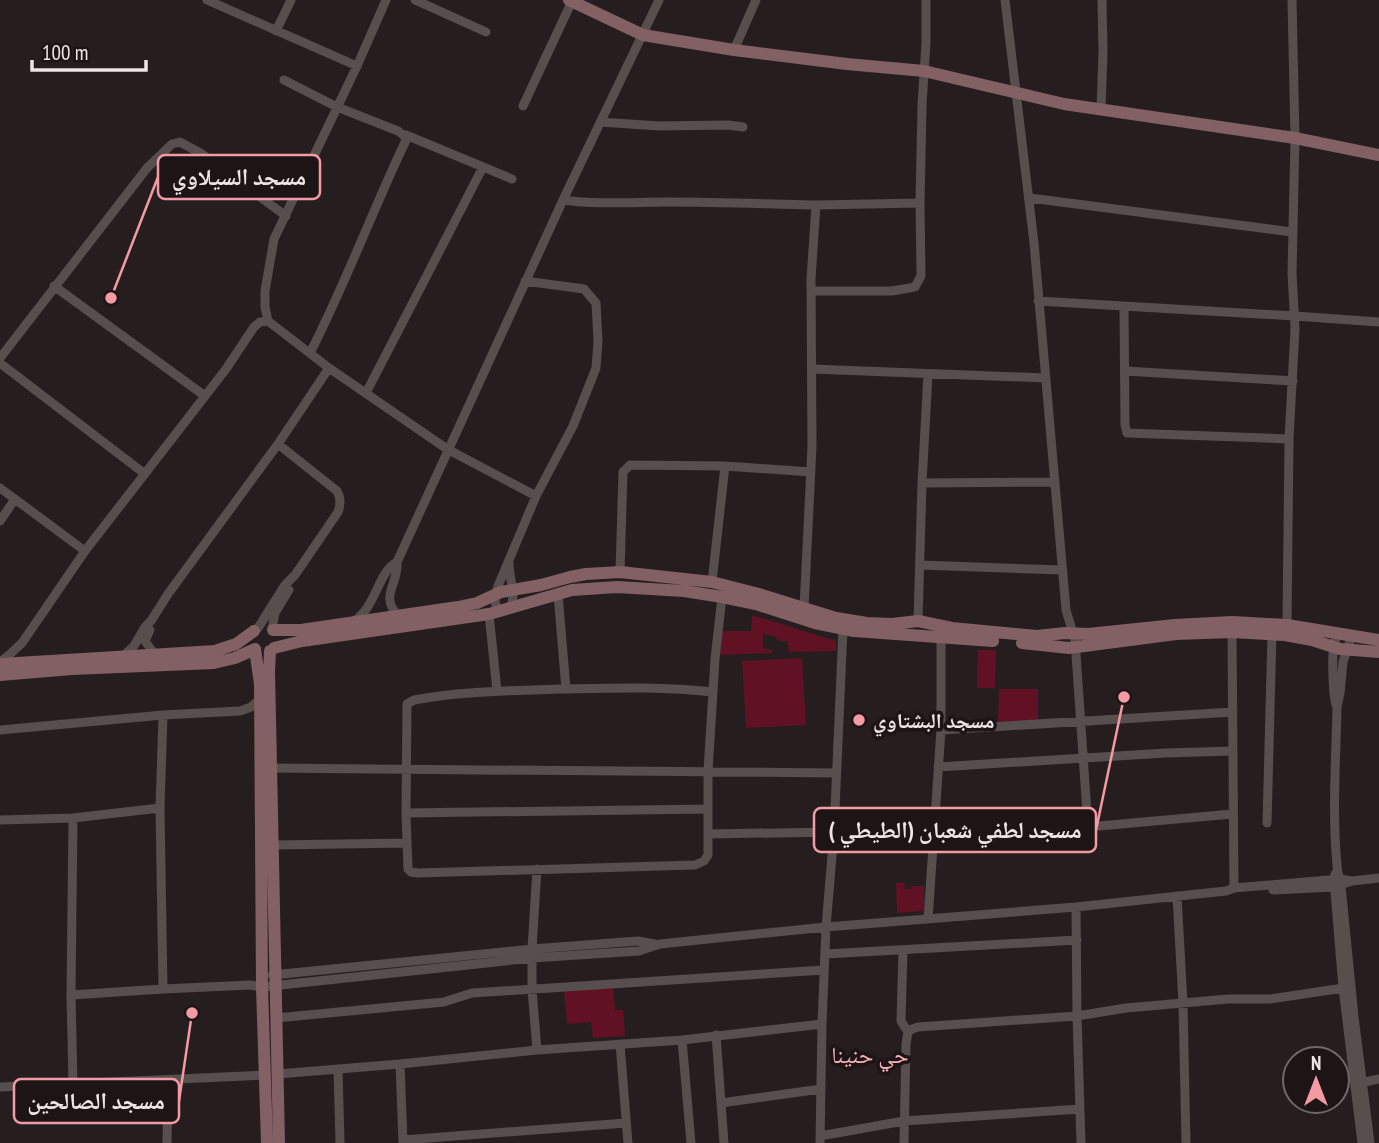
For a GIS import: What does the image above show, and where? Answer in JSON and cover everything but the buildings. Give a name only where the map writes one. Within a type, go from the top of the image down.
[{"type":"street","points":[[206,0],[357,66]]},
{"type":"street","points":[[276,31],[291,0]]},
{"type":"street","points":[[386,0],[274,239],[265,291],[268,321],[329,368],[447,449],[536,496]]},
{"type":"street","points":[[415,0],[486,32]]},
{"type":"street","points":[[398,616],[391,606],[389,594],[397,571],[397,562],[525,281],[659,0]]},
{"type":"street","points":[[734,50],[756,0]]},
{"type":"street","points":[[812,291],[892,290],[915,287],[921,276],[920,203],[926,0]]},
{"type":"street","points":[[1005,0],[1030,198],[1067,633],[1081,723],[1088,827]]},
{"type":"street","points":[[1101,110],[1102,0]]},
{"type":"street","points":[[1287,625],[1289,439],[1295,316],[1292,232],[1295,138],[1292,0]]},
{"type":"street","points":[[523,106],[570,1],[643,35],[734,50],[924,71],[1064,104],[1295,138],[1379,155]]},
{"type":"street","points":[[284,80],[337,107],[512,179]]},
{"type":"street","points":[[600,121],[659,126],[743,127]]},
{"type":"street","points":[[310,352],[330,313],[406,135]]},
{"type":"street","points":[[145,474],[0,360],[146,167],[172,144],[180,142],[202,154],[286,216]]},
{"type":"street","points":[[366,393],[482,167]]},
{"type":"street","points":[[1030,198],[1292,232]]},
{"type":"street","points":[[563,200],[635,204],[920,203]]},
{"type":"street","points":[[804,608],[811,472],[812,291],[816,205]]},
{"type":"street","points":[[497,691],[500,611],[495,604],[495,595],[536,496],[573,426],[596,368],[596,303],[584,289],[525,281]]},
{"type":"street","points":[[54,286],[205,397]]},
{"type":"street","points":[[1038,301],[1379,322]]},
{"type":"street","points":[[1124,307],[1127,433],[1289,439]]},
{"type":"street","points":[[0,663],[22,643],[85,551],[205,397],[254,327],[260,322],[268,321]]},
{"type":"street","points":[[123,657],[134,646],[168,594],[278,444],[329,368]]},
{"type":"street","points":[[812,369],[1046,378]]},
{"type":"street","points":[[1125,371],[1293,381]]},
{"type":"street","points":[[918,626],[928,374]]},
{"type":"street","points":[[265,699],[251,640],[285,585],[295,575],[338,512],[341,501],[332,487],[278,444]]},
{"type":"street","points":[[620,572],[623,475],[627,466],[725,466],[811,472]]},
{"type":"street","points":[[712,582],[725,466]]},
{"type":"street","points":[[922,483],[1055,482]]},
{"type":"street","points":[[0,488],[85,551]]},
{"type":"street","points":[[0,520],[15,499]]},
{"type":"street","points":[[354,622],[366,612],[390,567],[397,562]]},
{"type":"street","points":[[500,611],[514,600],[509,562]]},
{"type":"street","points":[[920,565],[1062,570]]},
{"type":"street","points":[[0,663],[215,651],[236,644],[256,629],[268,627],[300,630],[398,616],[467,605],[513,590],[586,574],[620,572],[712,582],[857,622],[1037,636],[1096,634],[1213,622],[1287,625],[1379,640]]},
{"type":"street","points":[[279,1143],[265,982],[265,699],[272,649],[277,638],[273,629],[275,613],[295,575]]},
{"type":"street","points":[[0,675],[214,663],[255,649],[265,653],[302,641],[500,611],[587,588],[617,587],[684,591],[722,597],[843,629],[866,632],[918,626],[941,636],[1069,648],[1176,634],[1232,632],[1272,634],[1348,650],[1379,652]]},
{"type":"street","points":[[558,594],[566,689]]},
{"type":"street","points":[[713,692],[681,688],[497,691],[423,698],[407,704],[408,869],[411,872],[695,865],[707,857],[708,771],[722,597]]},
{"type":"street","points":[[151,621],[145,641],[155,655]]},
{"type":"street","points":[[843,629],[834,832],[824,970],[820,1140],[904,1121],[1080,1109]]},
{"type":"street","points":[[1232,632],[1230,889],[1234,893],[1379,878]]},
{"type":"street","points":[[1067,633],[1061,641],[1069,648]]},
{"type":"street","points":[[1267,823],[1272,634]]},
{"type":"street","points":[[1337,707],[1334,697],[1334,647],[1336,639],[1344,634]]},
{"type":"street","points":[[1344,634],[1350,641],[1343,662],[1337,707],[1337,883],[1359,1083],[1370,1143]]},
{"type":"street","points":[[928,919],[939,767],[941,636]]},
{"type":"street","points":[[22,643],[22,653],[28,663]]},
{"type":"street","points":[[0,730],[240,711],[265,699]]},
{"type":"street","points":[[240,711],[265,722]]},
{"type":"street","points":[[940,730],[1233,712]]},
{"type":"street","points":[[163,715],[160,808],[163,989]]},
{"type":"street","points":[[939,767],[1232,751]]},
{"type":"street","points":[[266,768],[836,773]]},
{"type":"street","points":[[266,768],[273,845],[265,982],[276,1018],[267,1143]]},
{"type":"street","points":[[0,820],[73,818],[160,808]]},
{"type":"street","points":[[406,813],[708,809]]},
{"type":"street","points":[[932,841],[1232,814]]},
{"type":"street","points":[[73,818],[73,1084]]},
{"type":"street","points":[[708,834],[834,832]]},
{"type":"street","points":[[273,845],[406,843]]},
{"type":"street","points":[[537,869],[532,953],[537,1050]]},
{"type":"street","points":[[71,995],[265,982],[532,953],[639,951],[660,944],[826,927],[1076,907],[1230,889]]},
{"type":"street","points":[[1177,896],[1186,1143]]},
{"type":"street","points":[[1076,907],[1081,1143]]},
{"type":"street","points":[[825,954],[1077,940]]},
{"type":"street","points":[[903,950],[901,1021],[908,1032],[904,1143]]},
{"type":"street","points":[[276,1018],[441,1002],[472,993],[824,970]]},
{"type":"street","points":[[908,1032],[918,1027],[1077,1016],[1126,1008],[1228,999],[1269,999],[1347,987]]},
{"type":"street","points":[[0,1087],[338,1069],[537,1050],[682,1040],[822,1024]]},
{"type":"street","points":[[716,1035],[724,1143]]},
{"type":"street","points":[[682,1040],[691,1143]]},
{"type":"street","points":[[620,1044],[628,1143]]},
{"type":"street","points":[[400,1064],[403,1142],[626,1124]]},
{"type":"street","points":[[338,1069],[340,1143]]},
{"type":"street","points":[[1359,1083],[1379,1079]]},
{"type":"street","points":[[167,1143],[168,1080]]},
{"type":"street","points":[[1359,1083],[1362,1143]]},
{"type":"street","points":[[721,1103],[821,1089]]},
{"type":"shaded area","points":[[752,615],[836,641],[836,651],[789,652],[787,641],[763,634],[763,648],[772,650],[772,653],[720,655],[722,631],[751,631]]},
{"type":"shaded area","points":[[978,650],[996,650],[995,688],[977,688]]},
{"type":"shaded area","points":[[802,658],[806,725],[746,728],[742,661]]},
{"type":"shaded area","points":[[999,689],[1038,689],[1038,722],[998,722]]},
{"type":"shaded area","points":[[896,883],[904,883],[905,889],[924,886],[924,911],[897,913]]},
{"type":"shaded area","points":[[613,988],[615,1010],[623,1010],[625,1036],[593,1038],[591,1022],[567,1024],[564,991]]},
{"type":"place","name":"مسجد السيلاوي","points":[[111,298]]},
{"type":"place","name":"مسجد لطفي شعبان (الطيطي )","points":[[1124,697]]},
{"type":"place","name":"مسجد البشتاوي","points":[[859,720]]},
{"type":"place","name":"مسجد الصالحين","points":[[192,1013]]},
{"type":"district","name":"حي حنينا","points":[[870,1054]]}]
